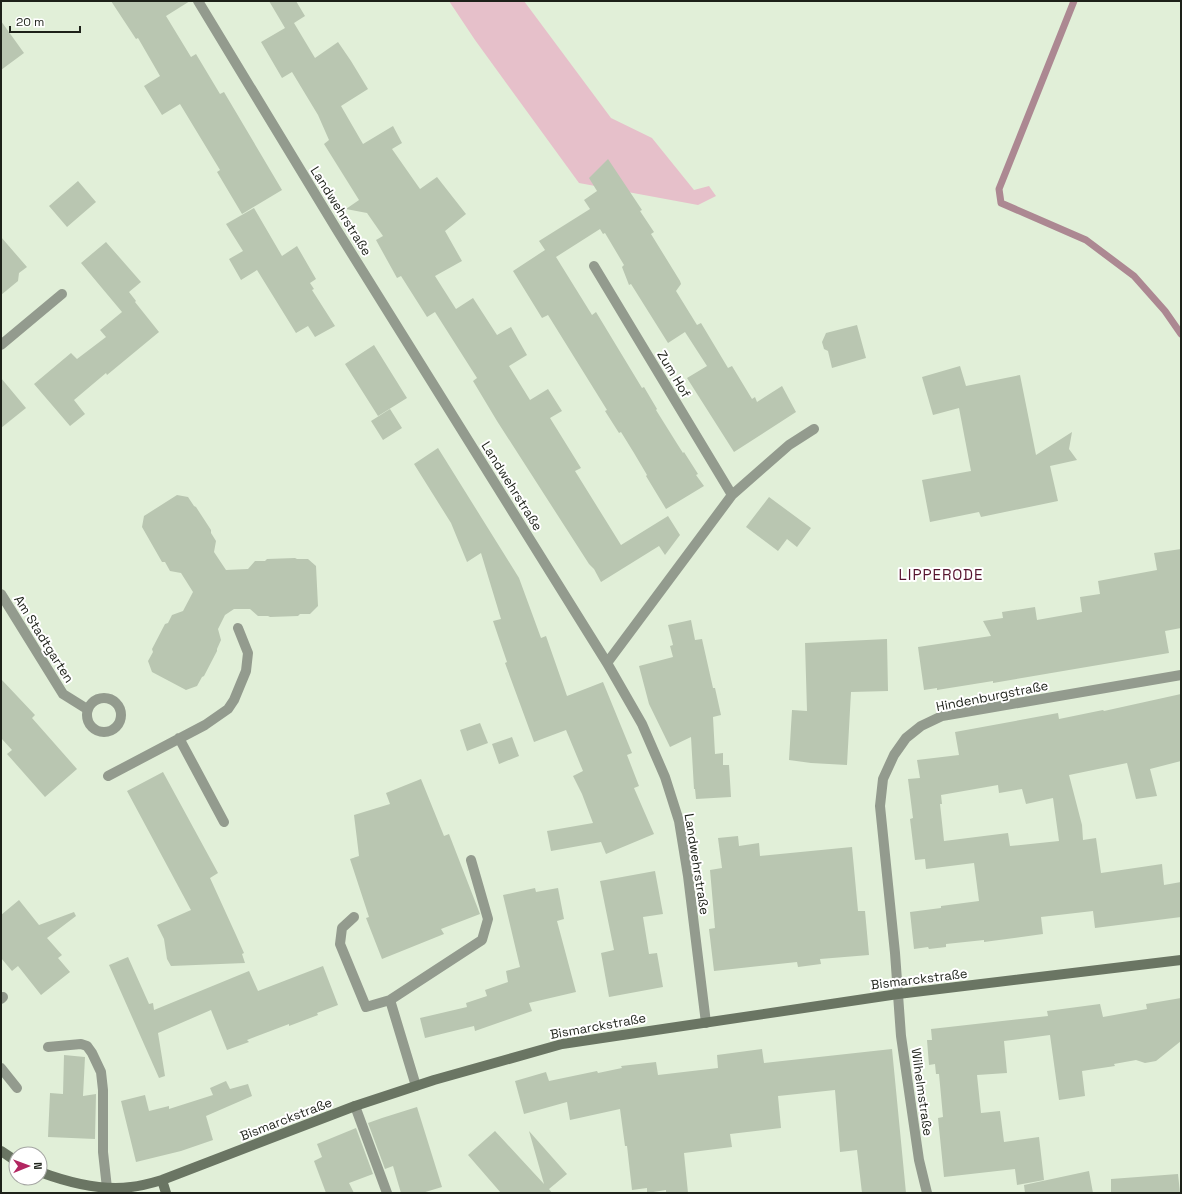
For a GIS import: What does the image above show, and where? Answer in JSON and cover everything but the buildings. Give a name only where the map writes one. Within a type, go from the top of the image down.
[{"type":"main road","name":"Bismarckstraße","points":[[48,1175],[60,1179],[107,1188],[131,1187],[162,1180],[355,1106],[525,1053],[562,1044],[898,994],[1181,960]]},
{"type":"main road","points":[[162,1180],[166,1193]]},
{"type":"street","name":"Landwehrstraße","points":[[198,1],[337,230],[607,663],[642,724],[665,777],[679,821],[688,876],[706,1023]]},
{"type":"street","name":"Zum Hof","points":[[594,266],[732,495]]},
{"type":"street","points":[[1,345],[62,294]]},
{"type":"street","points":[[607,663],[732,495],[789,445],[814,429]]},
{"type":"street","name":"Am Stadtgarten","points":[[1,594],[63,694],[88,709]]},
{"type":"street","points":[[108,776],[220,716],[234,700],[246,671],[248,653],[238,628]]},
{"type":"street","name":"Hindenburgstraße","points":[[898,994],[880,806],[883,779],[894,755],[906,738],[921,726],[942,716],[1181,675]]},
{"type":"street","points":[[179,738],[224,822]]},
{"type":"street","points":[[354,917],[342,928],[340,944],[366,1007],[390,1000],[482,940],[488,919],[471,860]]},
{"type":"street","name":"Wilhelmstraße","points":[[898,994],[901,1036],[916,1144],[927,1193]]},
{"type":"street","points":[[390,1000],[416,1086]]},
{"type":"street","points":[[48,1047],[81,1044],[87,1046],[101,1072],[103,1090],[103,1152],[107,1188]]},
{"type":"street","points":[[1,1068],[17,1088]]},
{"type":"street","points":[[355,1106],[387,1193]]},
{"type":"shaded area","points":[[449,1],[524,1],[611,118],[652,138],[694,190],[709,186],[716,196],[698,205],[579,183],[475,40]]},
{"type":"waterway","points":[[1074,1],[999,189],[1001,203],[1086,240],[1134,276],[1165,311],[1181,334]]},
{"type":"district","name":"LIPPERODE","points":[[941,574]]}]
